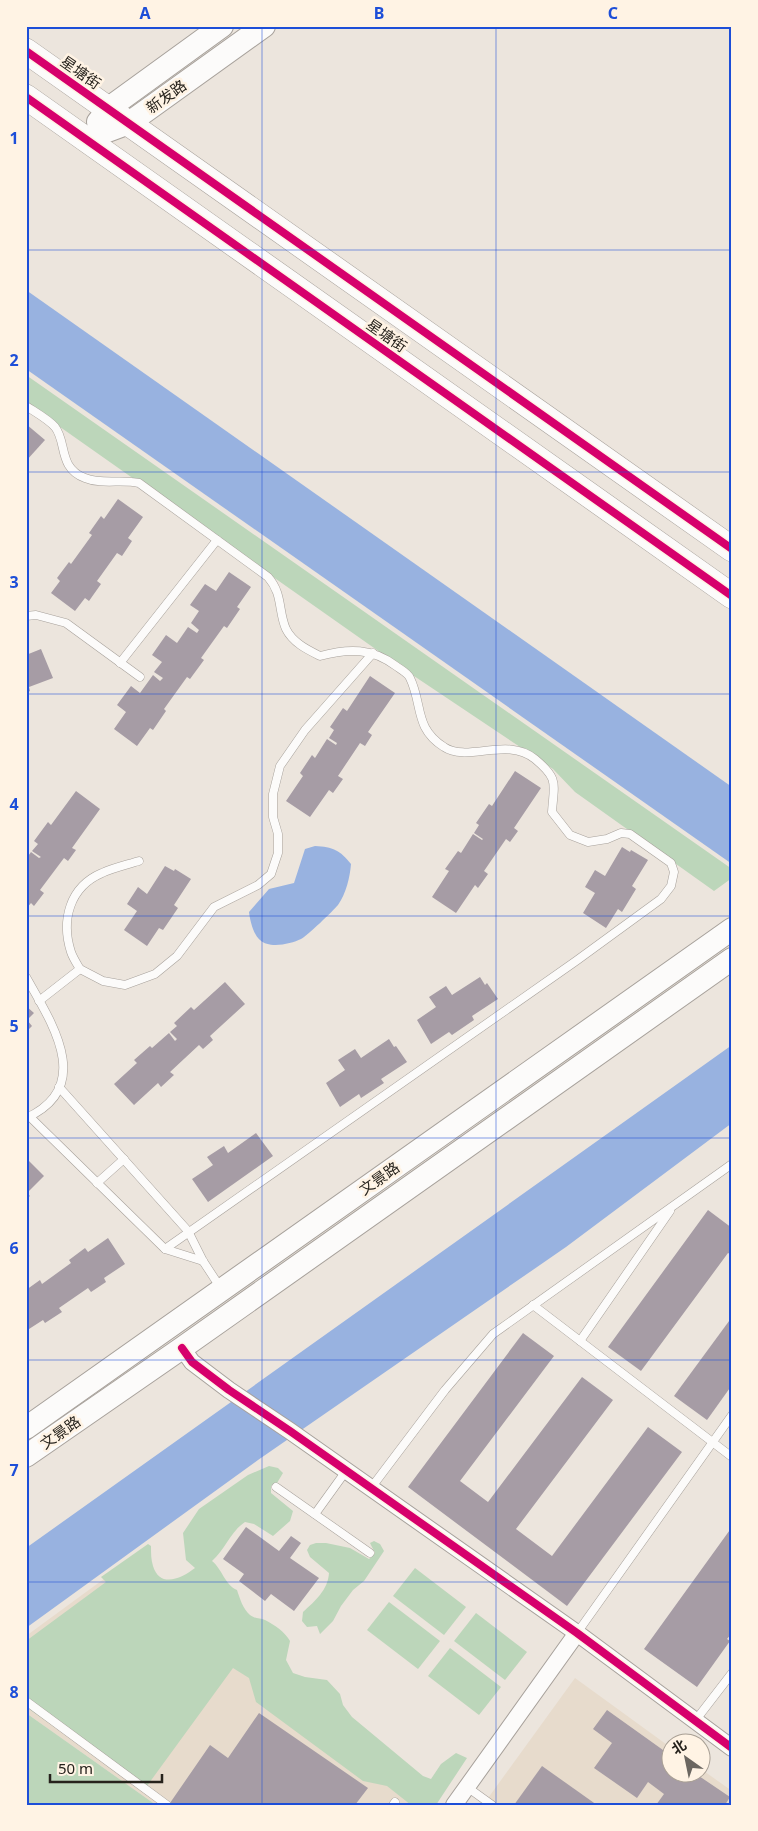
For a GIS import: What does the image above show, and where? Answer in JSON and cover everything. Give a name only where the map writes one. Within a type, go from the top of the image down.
[{"type":"main road","name":"新发路","points":[[86,139],[108,108],[222,26]]},
{"type":"main road","name":"新发路","points":[[86,139],[129,123],[264,26]]},
{"type":"main road","name":"星塘街","points":[[26,51],[732,549]]},
{"type":"main road","name":"星塘街","points":[[26,97],[732,596]]},
{"type":"main road","name":"文景路","points":[[26,1428],[732,929]]},
{"type":"main road","name":"文景路","points":[[26,1456],[732,959]]},
{"type":"street","points":[[182,1348],[192,1362],[229,1390],[577,1633],[732,1748]]},
{"type":"street","points":[[454,1805],[577,1633]]},
{"type":"lane","points":[[26,406],[54,426],[59,435],[65,459],[73,471],[93,481],[130,481],[139,483],[268,577],[275,585],[286,629],[296,642],[320,656],[356,650],[374,653],[391,662],[409,676],[422,724],[434,739],[446,749],[457,753],[515,750],[531,756],[549,771],[554,781],[552,812],[570,835],[588,842],[621,833],[630,834],[671,863],[674,872],[671,886],[661,899],[576,961],[188,1231],[165,1249]]},
{"type":"lane","points":[[120,663],[217,540]]},
{"type":"lane","points":[[26,616],[36,615],[66,623],[140,677]]},
{"type":"lane","points":[[139,861],[100,874],[81,888],[70,905],[66,927],[71,954],[80,969],[103,981],[124,985],[155,974],[177,956],[214,907],[258,885],[271,874],[278,854],[278,834],[273,817],[273,794],[280,766],[305,730],[374,653]]},
{"type":"lane","points":[[39,1001],[80,969]]},
{"type":"lane","points":[[26,977],[51,1023],[62,1052],[63,1081],[52,1101],[28,1117],[165,1249],[203,1261]]},
{"type":"lane","points":[[60,1087],[188,1231],[203,1261],[222,1290]]},
{"type":"lane","points":[[97,1183],[124,1159]]},
{"type":"lane","points":[[371,1488],[445,1390],[492,1334],[732,1164]]},
{"type":"lane","points":[[580,1341],[674,1205]]},
{"type":"lane","points":[[533,1305],[732,1457]]},
{"type":"lane","points":[[577,1633],[732,1416]]},
{"type":"lane","points":[[315,1514],[346,1471]]},
{"type":"lane","points":[[276,1486],[370,1553]]},
{"type":"lane","points":[[696,1721],[732,1673]]},
{"type":"lane","points":[[26,1701],[167,1805]]},
{"type":"lane","points":[[467,1787],[492,1805]]},
{"type":"shaded area","points":[[112,1573],[427,1805],[156,1805],[26,1713],[26,1636]]},
{"type":"shaded area","points":[[575,1678],[660,1740],[660,1784],[710,1784],[710,1775],[732,1791],[732,1805],[483,1805]]},
{"type":"green space","points":[[26,375],[732,869],[732,878],[714,891],[575,792],[553,769],[411,674],[26,403]]},
{"type":"green space","points":[[269,1466],[278,1468],[283,1473],[277,1483],[271,1486],[271,1493],[293,1511],[290,1521],[273,1536],[254,1524],[245,1522],[235,1531],[221,1552],[212,1561],[229,1584],[237,1590],[242,1604],[248,1613],[272,1624],[288,1638],[290,1641],[286,1660],[293,1673],[327,1680],[340,1694],[343,1705],[352,1717],[423,1776],[431,1779],[441,1764],[456,1753],[467,1758],[436,1805],[411,1805],[387,1786],[363,1781],[256,1702],[249,1678],[233,1668],[144,1790],[26,1707],[26,1641],[106,1582],[101,1577],[148,1544],[151,1546],[153,1566],[156,1573],[161,1577],[166,1579],[178,1578],[195,1568],[186,1560],[183,1533],[199,1509],[248,1475]]},
{"type":"green space","points":[[374,1541],[380,1544],[384,1551],[364,1581],[353,1590],[341,1606],[333,1621],[320,1634],[317,1626],[307,1627],[302,1621],[303,1612],[323,1590],[329,1573],[310,1557],[307,1550],[310,1545],[326,1543],[350,1548],[369,1559],[375,1553],[370,1543]]},
{"type":"green space","points":[[415,1568],[466,1607],[444,1635],[393,1596]]},
{"type":"green space","points":[[389,1602],[440,1641],[418,1669],[367,1630]]},
{"type":"green space","points":[[476,1613],[527,1652],[505,1680],[454,1641]]},
{"type":"green space","points":[[450,1648],[501,1687],[479,1715],[428,1676]]},
{"type":"green space","points":[[26,1713],[156,1805],[26,1805]]},
{"type":"water","points":[[26,290],[732,787],[732,864],[26,369]]},
{"type":"water","points":[[315,846],[336,850],[351,864],[350,874],[341,901],[326,918],[301,939],[280,945],[264,943],[254,931],[249,912],[269,889],[294,883],[305,849]]},
{"type":"water","points":[[732,1045],[732,1123],[566,1247],[258,1460],[26,1628],[26,1548]]},
{"type":"building","points":[[26,424],[45,440],[26,461]]},
{"type":"building","points":[[118,499],[143,517],[128,538],[132,541],[122,556],[117,553],[97,581],[101,584],[89,601],[85,598],[75,611],[51,593],[60,581],[57,578],[69,562],[71,564],[92,535],[89,533],[101,516],[104,519]]},
{"type":"building","points":[[229,572],[251,587],[237,607],[240,609],[227,628],[224,626],[201,658],[204,660],[190,679],[187,677],[164,709],[166,711],[153,730],[150,728],[137,746],[114,729],[126,712],[117,705],[131,686],[140,693],[153,675],[160,681],[163,678],[154,672],[162,662],[152,655],[166,635],[177,643],[188,627],[197,633],[199,630],[191,623],[199,611],[190,605],[205,584],[216,591]]},
{"type":"building","points":[[41,649],[53,678],[29,687],[30,691],[26,693],[26,655]]},
{"type":"building","points":[[370,676],[395,693],[368,732],[372,735],[365,746],[360,743],[338,776],[343,779],[333,793],[329,790],[310,817],[286,801],[303,776],[300,773],[312,755],[315,758],[327,739],[336,745],[337,743],[329,738],[334,730],[330,727],[343,708],[347,711]]},
{"type":"building","points":[[515,771],[541,788],[514,828],[518,831],[510,842],[506,839],[484,871],[488,874],[478,888],[475,885],[456,913],[432,897],[449,871],[445,869],[458,851],[461,853],[473,834],[483,839],[474,833],[479,825],[476,823],[489,804],[492,806]]},
{"type":"building","points":[[76,791],[100,809],[72,848],[76,850],[68,861],[64,858],[40,890],[44,893],[34,906],[31,903],[26,909],[26,859],[31,852],[39,858],[41,857],[32,851],[38,844],[34,841],[48,822],[51,825]]},
{"type":"building","points":[[622,847],[648,860],[632,886],[636,889],[622,912],[618,909],[606,928],[583,913],[595,893],[585,887],[595,870],[605,876]]},
{"type":"building","points":[[165,866],[174,871],[175,869],[191,879],[174,905],[178,908],[163,930],[159,928],[147,946],[124,930],[137,911],[127,904],[138,887],[147,894]]},
{"type":"building","points":[[480,977],[485,985],[487,983],[498,999],[472,1016],[474,1020],[452,1035],[449,1032],[431,1044],[417,1020],[436,1007],[429,997],[446,986],[452,995]]},
{"type":"building","points":[[225,982],[245,1004],[210,1036],[213,1040],[203,1049],[199,1045],[170,1072],[174,1075],[161,1087],[158,1083],[134,1105],[114,1084],[137,1063],[134,1060],[150,1046],[152,1048],[169,1033],[175,1041],[177,1039],[170,1032],[177,1026],[174,1023],[191,1007],[194,1010]]},
{"type":"building","points":[[26,1006],[34,1013],[27,1020],[32,1026],[26,1032]]},
{"type":"building","points":[[389,1039],[407,1062],[381,1079],[384,1083],[361,1098],[359,1094],[340,1107],[326,1083],[345,1070],[338,1060],[355,1049],[361,1058]]},
{"type":"building","points":[[256,1133],[273,1156],[208,1202],[192,1179],[213,1165],[207,1157],[224,1146],[228,1153]]},
{"type":"building","points":[[26,1158],[44,1176],[27,1193],[30,1196],[26,1199]]},
{"type":"building","points":[[708,1210],[732,1228],[732,1255],[728,1253],[641,1371],[608,1347]]},
{"type":"building","points":[[108,1238],[125,1264],[104,1278],[106,1282],[91,1292],[88,1288],[59,1308],[62,1312],[45,1323],[43,1320],[29,1329],[26,1324],[26,1290],[40,1280],[42,1284],[71,1263],[69,1260],[85,1248],[88,1252]]},
{"type":"building","points":[[732,1317],[732,1385],[707,1420],[674,1396]]},
{"type":"building","points":[[523,1333],[554,1356],[460,1481],[488,1502],[582,1377],[613,1400],[516,1529],[552,1556],[648,1427],[682,1452],[567,1606],[408,1487]]},
{"type":"building","points":[[246,1527],[279,1551],[291,1536],[301,1543],[290,1558],[319,1578],[294,1611],[271,1594],[265,1601],[239,1581],[244,1574],[223,1559]]},
{"type":"building","points":[[732,1527],[732,1633],[727,1639],[730,1641],[697,1687],[644,1649]]},
{"type":"building","points":[[607,1710],[660,1748],[660,1784],[710,1783],[730,1797],[725,1805],[656,1805],[664,1794],[648,1782],[637,1798],[594,1768],[612,1743],[593,1729]]},
{"type":"building","points":[[259,1713],[368,1788],[355,1805],[173,1805],[170,1803],[210,1745],[228,1758]]},
{"type":"building","points":[[542,1766],[597,1805],[514,1805]]},
{"type":"cycle path","points":[[26,51],[732,549]]},
{"type":"cycle path","points":[[26,97],[732,596]]},
{"type":"cycle path","points":[[182,1348],[192,1362],[229,1390],[577,1633],[732,1748]]}]
